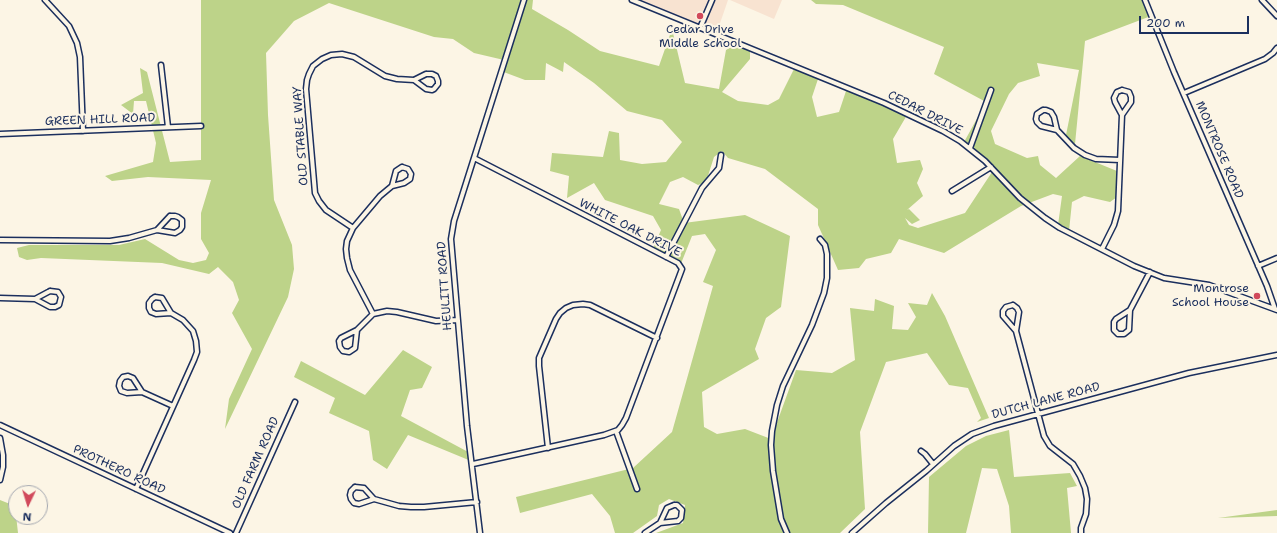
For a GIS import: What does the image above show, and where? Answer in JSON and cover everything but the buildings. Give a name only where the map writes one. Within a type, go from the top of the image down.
[{"type":"street","points":[[45,0],[69,26],[77,43],[80,57],[83,130]]},
{"type":"street","name":"HEULITT ROAD","points":[[480,533],[473,464],[467,426],[451,239],[454,221],[524,0]]},
{"type":"street","name":"CEDAR DRIVE","points":[[632,0],[910,115],[944,131],[970,148],[991,167],[1020,198],[1045,218],[1060,228],[1134,266],[1164,278],[1209,285],[1276,309]]},
{"type":"street","points":[[700,28],[712,0]]},
{"type":"street","name":"MONTROSE ROAD","points":[[1145,0],[1276,309]]},
{"type":"street","points":[[1262,0],[1277,16]]},
{"type":"street","points":[[1184,93],[1265,59],[1277,48]]},
{"type":"street","name":"OLD STABLE WAY","points":[[353,228],[326,210],[315,193],[306,80],[313,66],[322,58],[342,54],[354,57],[385,76],[397,79],[414,80]]},
{"type":"street","points":[[161,65],[168,128]]},
{"type":"street","points":[[429,74],[436,76],[438,81],[436,87],[432,90],[426,89],[414,80],[429,74]]},
{"type":"street","points":[[970,148],[991,90]]},
{"type":"street","points":[[1102,249],[1114,225],[1117,215],[1122,115],[1114,98],[1117,92],[1122,90],[1129,92],[1132,97],[1131,102],[1122,115]]},
{"type":"street","points":[[1056,130],[1054,117],[1051,112],[1046,110],[1039,112],[1036,119],[1039,125],[1056,130],[1074,148],[1085,155],[1096,159],[1120,160]]},
{"type":"street","name":"GREEN HILL ROAD","points":[[0,134],[201,126]]},
{"type":"street","points":[[666,257],[702,188],[719,167],[721,155]]},
{"type":"street","name":"WHITE OAK DRIVE","points":[[474,158],[680,264],[682,267],[682,271],[626,418],[616,431]]},
{"type":"street","points":[[952,192],[991,167]]},
{"type":"street","points":[[373,314],[348,265],[346,249],[347,241],[353,228],[380,196],[392,186],[409,180],[411,174],[408,169],[399,168],[394,176],[392,186]]},
{"type":"street","points":[[0,240],[110,241],[130,238],[157,230],[175,233],[180,230],[183,224],[182,220],[178,217],[172,216],[157,230]]},
{"type":"street","points":[[787,533],[781,519],[774,474],[771,445],[772,431],[777,405],[782,390],[812,325],[824,293],[827,254],[825,245],[820,239]]},
{"type":"street","points":[[1258,266],[1277,258]]},
{"type":"street","points":[[1130,310],[1114,322],[1114,330],[1118,334],[1124,334],[1129,330],[1130,310],[1150,272]]},
{"type":"street","points":[[0,298],[35,299],[50,308],[60,305],[61,300],[58,292],[53,291],[50,291],[35,299]]},
{"type":"street","points":[[136,489],[174,406],[197,350],[195,335],[189,326],[183,320],[171,313],[162,298],[155,297],[150,301],[149,308],[153,313],[171,313]]},
{"type":"street","points":[[548,448],[539,358],[560,313],[573,305],[590,305],[657,338]]},
{"type":"street","points":[[1016,331],[1003,316],[1004,309],[1008,306],[1016,306],[1019,312],[1016,331],[1044,436],[1050,446],[1073,464],[1085,488],[1087,499],[1086,514],[1081,528],[1081,533]]},
{"type":"street","points":[[357,330],[355,348],[349,352],[344,351],[340,347],[339,341],[341,338],[357,330],[373,314],[383,311],[392,310],[436,321],[457,320]]},
{"type":"street","name":"DUTCH LANE ROAD","points":[[852,533],[886,502],[960,441],[972,434],[994,426],[1189,373],[1277,355]]},
{"type":"street","points":[[142,392],[136,381],[131,377],[126,376],[120,381],[120,388],[124,392],[142,392],[174,406]]},
{"type":"street","name":"OLD FARM ROAD","points":[[236,533],[294,402]]},
{"type":"street","name":"PROTHERO ROAD","points":[[0,425],[230,533]]},
{"type":"street","points":[[473,464],[548,448],[616,431],[637,488]]},
{"type":"street","points":[[0,438],[3,455],[3,467],[0,480]]},
{"type":"street","points":[[921,451],[933,464]]},
{"type":"street","points":[[374,500],[362,487],[355,487],[350,493],[351,498],[356,504],[374,500],[398,506],[424,507],[477,502]]},
{"type":"street","points":[[645,533],[660,523],[678,521],[682,514],[681,508],[674,505],[667,508],[660,523]]},
{"type":"shaded area","name":"Cedar Drive Middle School","points":[[637,0],[728,0],[717,32]]},
{"type":"shaded area","name":"Cedar Drive Middle School","points":[[730,0],[782,0],[774,19]]},
{"type":"green space","points":[[201,0],[533,0],[532,9],[600,51],[659,66],[672,29],[685,83],[719,89],[726,50],[736,44],[750,49],[750,59],[722,92],[738,101],[768,105],[779,99],[795,67],[819,76],[812,97],[817,117],[839,112],[847,88],[907,115],[893,139],[897,163],[920,160],[923,169],[917,183],[923,196],[907,210],[909,209],[920,220],[912,224],[905,218],[909,225],[918,228],[965,213],[994,169],[963,144],[986,102],[934,74],[944,47],[843,5],[816,4],[811,0],[1144,0],[1151,16],[1085,41],[1075,144],[1066,135],[1079,70],[1037,63],[1040,76],[1018,83],[1009,94],[991,131],[995,144],[1027,158],[1038,156],[1040,165],[1056,178],[1080,156],[1117,171],[1117,197],[1110,202],[1084,196],[1072,202],[1069,231],[1058,225],[1062,196],[1053,194],[1021,206],[944,253],[899,239],[891,253],[866,259],[859,268],[838,270],[818,225],[818,209],[765,169],[728,158],[722,151],[714,157],[706,182],[698,185],[683,177],[670,182],[659,204],[679,209],[684,223],[745,215],[790,236],[781,307],[766,318],[755,349],[759,359],[702,392],[704,427],[717,434],[745,429],[771,439],[796,370],[832,373],[855,360],[850,308],[874,311],[875,299],[894,306],[892,329],[908,330],[916,317],[908,303],[927,305],[932,293],[945,316],[989,418],[977,422],[981,418],[968,388],[949,385],[927,353],[886,362],[860,432],[865,509],[840,533],[656,533],[683,523],[685,505],[669,499],[659,505],[657,516],[633,533],[615,533],[610,516],[592,494],[520,513],[516,497],[633,468],[672,432],[713,286],[703,282],[716,250],[705,234],[692,236],[680,266],[652,251],[661,230],[653,216],[605,200],[594,183],[567,198],[569,176],[550,171],[552,153],[603,157],[609,131],[619,133],[620,160],[642,164],[666,162],[682,142],[662,120],[627,111],[594,83],[564,62],[563,72],[546,63],[545,80],[525,80],[501,71],[504,60],[474,53],[453,39],[434,37],[329,3],[294,21],[266,53],[268,115],[274,200],[292,245],[294,269],[288,297],[225,429],[229,399],[252,349],[232,313],[239,300],[233,282],[218,267],[209,274],[162,263],[41,258],[27,260],[19,257],[17,248],[29,245],[119,245],[145,239],[179,260],[193,263],[206,260],[209,253],[201,239],[201,213],[211,180],[148,177],[112,181],[105,176],[153,162],[156,143],[146,101],[134,101],[133,114],[121,105],[143,93],[140,68],[147,72],[170,162],[201,160]]},
{"type":"green space","points":[[403,350],[432,367],[422,388],[410,390],[401,416],[470,453],[471,461],[408,435],[387,469],[373,460],[369,431],[329,413],[335,398],[294,377],[301,361],[365,395]]},
{"type":"green space","points":[[1009,430],[1014,477],[1070,473],[1077,486],[1067,488],[1071,533],[1011,533],[1009,506],[997,469],[982,468],[966,533],[928,533],[929,477],[966,446],[986,436]]},
{"type":"green space","points":[[0,500],[8,503],[8,525],[17,525],[18,533],[0,533]]},
{"type":"green space","points":[[1277,510],[1277,516],[1218,518]]},
{"type":"place","name":"Cedar Drive Middle School","points":[[700,16]]},
{"type":"place","name":"Montrose School House","points":[[1257,296]]}]
